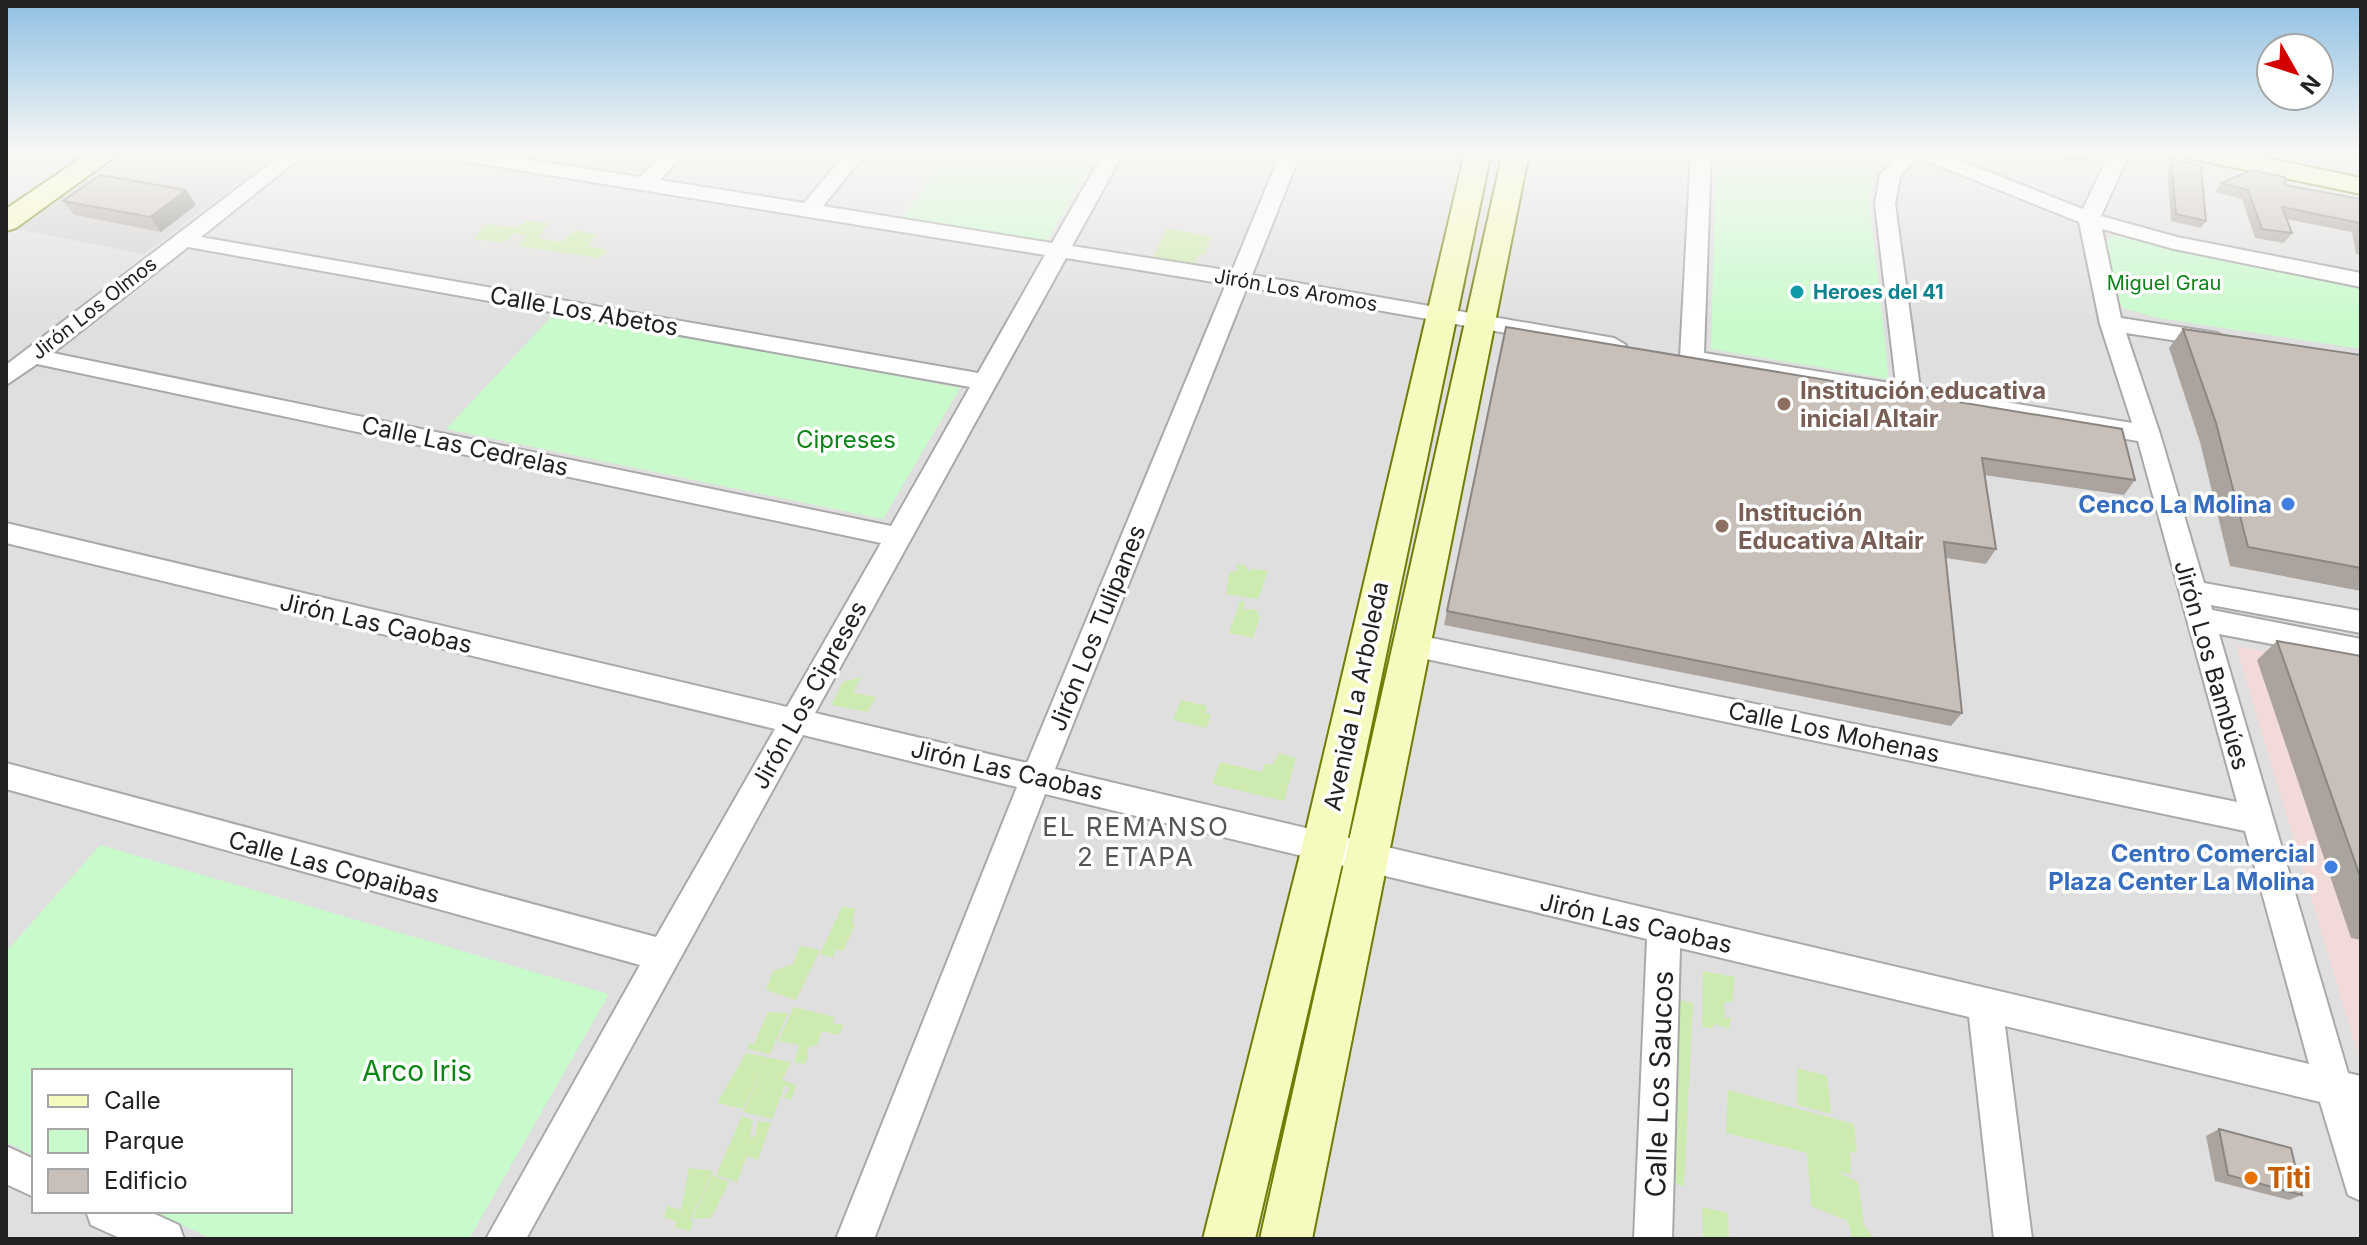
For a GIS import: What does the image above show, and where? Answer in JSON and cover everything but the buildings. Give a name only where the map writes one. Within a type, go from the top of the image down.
[{"type":"street","points":[[6,222],[23,210]]},
{"type":"street","name":"Jirón Los Olmos","points":[[6,377],[222,210]]},
{"type":"street","name":"Jirón Los Aromos","points":[[810,210],[1238,279],[1632,348]]},
{"type":"street","name":"Jirón Los Cipreses","points":[[505,1239],[1082,210]]},
{"type":"street","name":"Jirón Los Tulipanes","points":[[855,1239],[1037,776],[1267,210]]},
{"type":"street","name":"Avenida La Arboleda","points":[[1229,1239],[1324,847],[1464,210]]},
{"type":"street","name":"Avenida La Arboleda","points":[[1286,1239],[1504,210]]},
{"type":"street","points":[[1692,358],[1698,210]]},
{"type":"street","points":[[1886,210],[1909,393]]},
{"type":"street","points":[[2067,210],[2174,243],[2361,280]]},
{"type":"street","points":[[2089,219],[2093,210]]},
{"type":"street","name":"Jirón Los Bambúes","points":[[2089,219],[2111,324],[2148,434],[2255,819],[2347,1090],[2361,1182]]},
{"type":"street","name":"Calle Los Abetos","points":[[183,240],[984,382]]},
{"type":"street","points":[[2111,324],[2236,343]]},
{"type":"street","points":[[1662,353],[2148,434]]},
{"type":"street","name":"Calle Las Cedrelas","points":[[33,356],[897,537]]},
{"type":"street","name":"Jirón Las Caobas","points":[[6,533],[1037,776],[1664,930],[2347,1090]]},
{"type":"street","points":[[2192,591],[2361,622]]},
{"type":"street","points":[[2200,619],[2361,650]]},
{"type":"street","name":"Calle Los Mohenas","points":[[1412,645],[2255,819]]},
{"type":"street","name":"Calle Las Copaibas","points":[[6,776],[663,955]]},
{"type":"street","name":"Calle Los Saucos","points":[[1653,1239],[1664,930]]},
{"type":"street","points":[[1985,1006],[2013,1239]]},
{"type":"street","points":[[6,1165],[32,1177]]},
{"type":"street","points":[[109,1213],[165,1239]]},
{"type":"shaded area","points":[[6,210],[2361,210],[2361,1239],[6,1239]]},
{"type":"shaded area","points":[[43,210],[202,210],[144,254],[16,229]]},
{"type":"shaded area","name":"Centro Comercial Plaza Center La Molina","points":[[2236,646],[2361,669],[2361,1065]]},
{"type":"green space","points":[[908,210],[1065,210],[1046,242],[902,219]]},
{"type":"green space","points":[[1715,210],[1870,210],[1889,379],[1711,349]]},
{"type":"green space","points":[[525,221],[549,223],[538,238],[561,242],[576,230],[597,235],[588,246],[607,250],[599,258],[518,246],[526,236],[515,233],[503,243],[473,239],[487,224],[517,228]]},
{"type":"green space","points":[[1167,228],[1211,237],[1205,254],[1197,256],[1195,264],[1153,257]]},
{"type":"green space","name":"Miguel Grau","points":[[2126,235],[2217,259],[2361,286],[2361,349],[2158,318],[2122,308],[2105,245],[2111,237]]},
{"type":"green space","name":"Cipreses","points":[[555,313],[960,388],[883,519],[446,429]]},
{"type":"green space","points":[[1235,564],[1245,565],[1249,572],[1251,569],[1268,571],[1258,599],[1226,594],[1229,573],[1239,570]]},
{"type":"green space","points":[[1240,601],[1244,601],[1244,610],[1255,609],[1260,617],[1253,638],[1229,633]]},
{"type":"green space","points":[[861,677],[853,693],[876,697],[867,712],[831,705],[843,682]]},
{"type":"green space","points":[[1181,700],[1207,706],[1205,713],[1211,714],[1207,728],[1173,720]]},
{"type":"green space","points":[[1279,753],[1296,758],[1284,801],[1212,784],[1220,762],[1262,772],[1265,764],[1273,764]]},
{"type":"green space","name":"Arco Iris","points":[[100,845],[609,994],[469,1239],[212,1239],[156,1213],[292,1213],[292,1069],[32,1069],[32,1155],[6,1142],[6,952]]},
{"type":"green space","points":[[842,907],[855,908],[852,922],[855,925],[843,951],[836,949],[833,958],[820,954]]},
{"type":"green space","points":[[800,946],[820,950],[796,1000],[766,990],[773,971],[793,964]]},
{"type":"green space","points":[[1703,971],[1735,977],[1732,1002],[1724,1002],[1725,1019],[1731,1017],[1729,1029],[1715,1024],[1712,1029],[1702,1027]]},
{"type":"green space","points":[[1679,1000],[1693,1003],[1684,1187],[1675,1183]]},
{"type":"green space","points":[[794,1007],[835,1017],[832,1023],[844,1025],[839,1035],[822,1031],[817,1045],[807,1048],[808,1058],[804,1064],[794,1062],[799,1045],[778,1041]]},
{"type":"green space","points":[[768,1012],[788,1013],[770,1054],[747,1049],[749,1043],[754,1044]]},
{"type":"green space","points":[[746,1053],[791,1062],[782,1080],[796,1085],[791,1101],[784,1097],[790,1088],[785,1086],[772,1119],[743,1112],[767,1061],[743,1109],[717,1103]]},
{"type":"green space","points":[[1797,1068],[1827,1076],[1831,1114],[1797,1105]]},
{"type":"green space","points":[[1728,1090],[1854,1124],[1857,1153],[1850,1152],[1851,1174],[1837,1172],[1858,1182],[1864,1225],[1874,1239],[1852,1239],[1848,1221],[1811,1206],[1807,1153],[1726,1133]]},
{"type":"green space","points":[[742,1116],[753,1120],[750,1139],[756,1135],[757,1121],[771,1123],[758,1160],[747,1156],[737,1182],[716,1175]]},
{"type":"green space","points":[[689,1168],[713,1171],[690,1220],[693,1223],[690,1231],[674,1227],[677,1222],[664,1217],[667,1206],[681,1210]]},
{"type":"green space","points":[[712,1175],[729,1182],[711,1218],[692,1219]]},
{"type":"green space","points":[[1702,1207],[1728,1213],[1729,1239],[1703,1239]]},
{"type":"place","name":"Heroes del 41","points":[[1797,292]]},
{"type":"place","name":"Institución educativa inicial Altair","points":[[1784,404]]},
{"type":"place","name":"Cenco La Molina","points":[[2288,504]]},
{"type":"place","name":"Institución Educativa Altair","points":[[1722,526]]},
{"type":"place","name":"Centro Comercial Plaza Center La Molina","points":[[2331,867]]},
{"type":"place","name":"Titi","points":[[2251,1178]]},
{"type":"district","name":"EL REMANSO 2 ETAPA","points":[[1136,841]]}]
